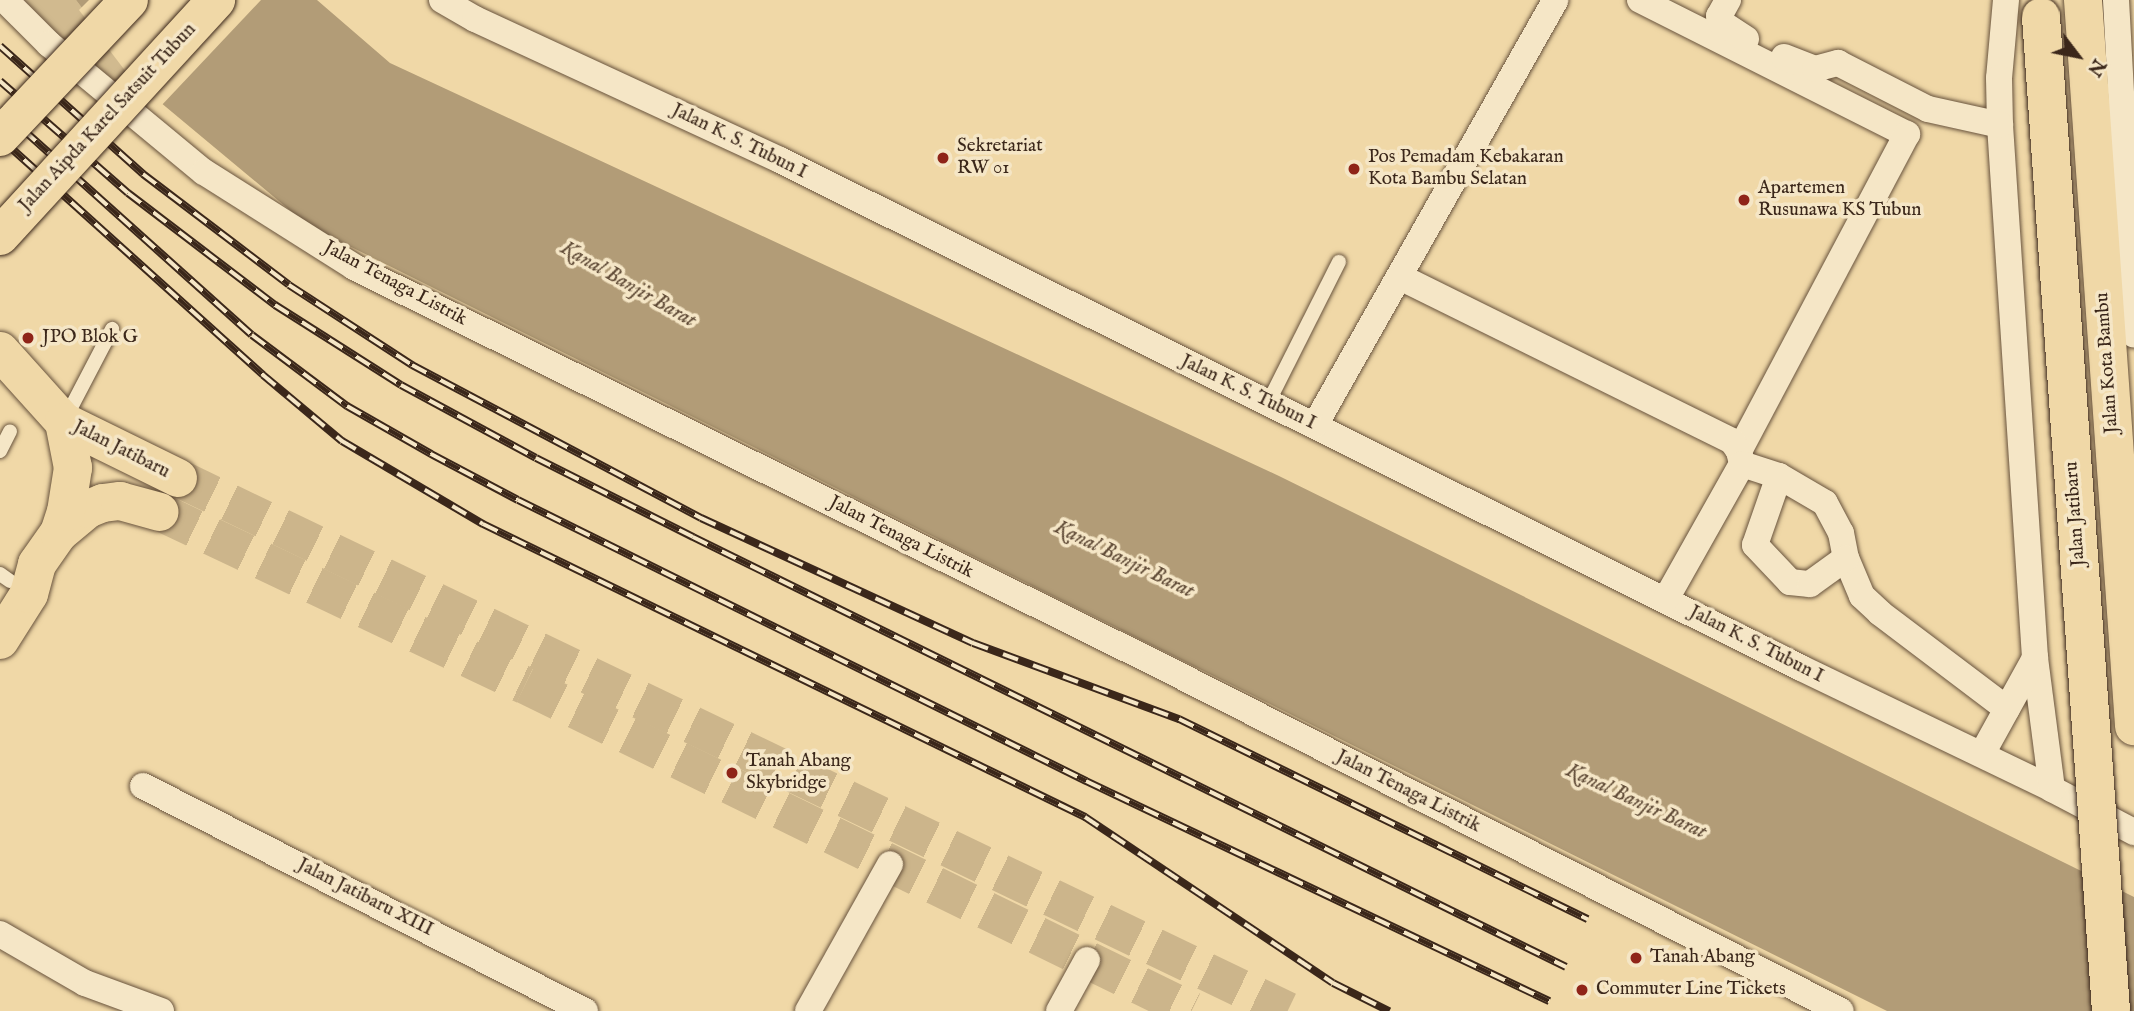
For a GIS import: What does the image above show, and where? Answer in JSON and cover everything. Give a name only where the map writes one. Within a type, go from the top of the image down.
[{"type":"main road","points":[[0,136],[129,0]]},
{"type":"main road","name":"Jalan Aipda Karel Satsuit Tubun","points":[[0,236],[216,0]]},
{"type":"main road","name":"Jalan Kota Bambu","points":[[2094,4],[2134,726]]},
{"type":"main road","name":"Jalan Jatibaru","points":[[2040,8],[2111,1011]]},
{"type":"main road","points":[[0,351],[64,422],[73,468],[70,496],[59,533],[12,579],[29,594],[0,640]]},
{"type":"main road","name":"Jalan Jatibaru","points":[[64,422],[178,478]]},
{"type":"main road","name":"Jalan Jatibaru","points":[[59,533],[88,509],[103,503],[120,501],[160,512]]},
{"type":"street","name":"Jalan Tenaga Listrik","points":[[5,0],[49,44],[204,172],[354,267],[1165,668],[1841,1011]]},
{"type":"street","name":"Jalan K. S. Tubun I","points":[[442,0],[475,19],[780,160],[1801,668],[1982,754],[2134,832]]},
{"type":"street","points":[[1315,425],[1401,277],[1555,0]]},
{"type":"street","points":[[1640,0],[1907,134],[1666,599]]},
{"type":"street","points":[[1728,0],[1719,16],[1720,22],[1807,68],[1824,68],[1838,63],[1928,109],[2000,125]]},
{"type":"street","points":[[2006,0],[1999,78],[2000,125],[2035,658],[2052,789]]},
{"type":"street","points":[[2094,4],[2128,136],[2134,335]]},
{"type":"street","points":[[1401,277],[1732,441],[1741,457],[1825,503],[1841,533],[1846,558],[1862,596],[1880,613],[2007,709]]},
{"type":"street","points":[[1779,477],[1755,545],[1790,582],[1810,584],[1846,558]]},
{"type":"street","points":[[1982,754],[2035,658]]},
{"type":"street","name":"Jalan Jatibaru XIII","points":[[143,786],[585,1011]]},
{"type":"street","points":[[808,1011],[890,864]]},
{"type":"street","points":[[0,934],[85,983],[161,1011]]},
{"type":"street","points":[[1059,1011],[1087,960]]},
{"type":"lane","points":[[1268,403],[1339,262]]},
{"type":"lane","points":[[64,422],[112,329]]},
{"type":"lane","points":[[0,451],[10,430]]},
{"type":"shaded area","points":[[7,0],[76,0],[142,87],[110,100]]},
{"type":"water","name":"Kanal Banjir Barat","points":[[76,0],[317,0],[390,63],[1279,476],[2134,897],[2134,1011],[1887,1011],[309,226],[142,87]]},
{"type":"pier","points":[[89,0],[261,0],[160,107],[139,89],[79,10]]},
{"type":"tunnel","points":[[178,478],[1288,1011]]},
{"type":"tunnel","points":[[160,512],[525,685],[1192,1011]]},
{"type":"railway","points":[[0,46],[143,174],[289,285],[412,365],[701,518],[973,643],[1179,719],[1588,919]]},
{"type":"railway","points":[[0,81],[128,193],[275,305],[401,385],[536,458],[693,537],[1566,967]]},
{"type":"railway","points":[[0,109],[252,335],[347,406],[518,500],[1086,781],[1549,1001]]},
{"type":"railway","points":[[0,138],[263,375],[342,441],[483,524],[1085,817],[1333,983],[1389,1011]]},
{"type":"place","name":"Sekretariat RW 01","points":[[943,158]]},
{"type":"place","name":"Pos Pemadam Kebakaran Kota Bambu Selatan","points":[[1354,169]]},
{"type":"place","name":"Apartemen Rusunawa KS Tubun","points":[[1744,200]]},
{"type":"place","name":"JPO Blok G","points":[[28,338]]},
{"type":"place","name":"Tanah Abang Skybridge","points":[[732,773]]},
{"type":"place","name":"Tanah Abang","points":[[1636,958]]},
{"type":"place","name":"Commuter Line Tickets","points":[[1582,990]]}]
